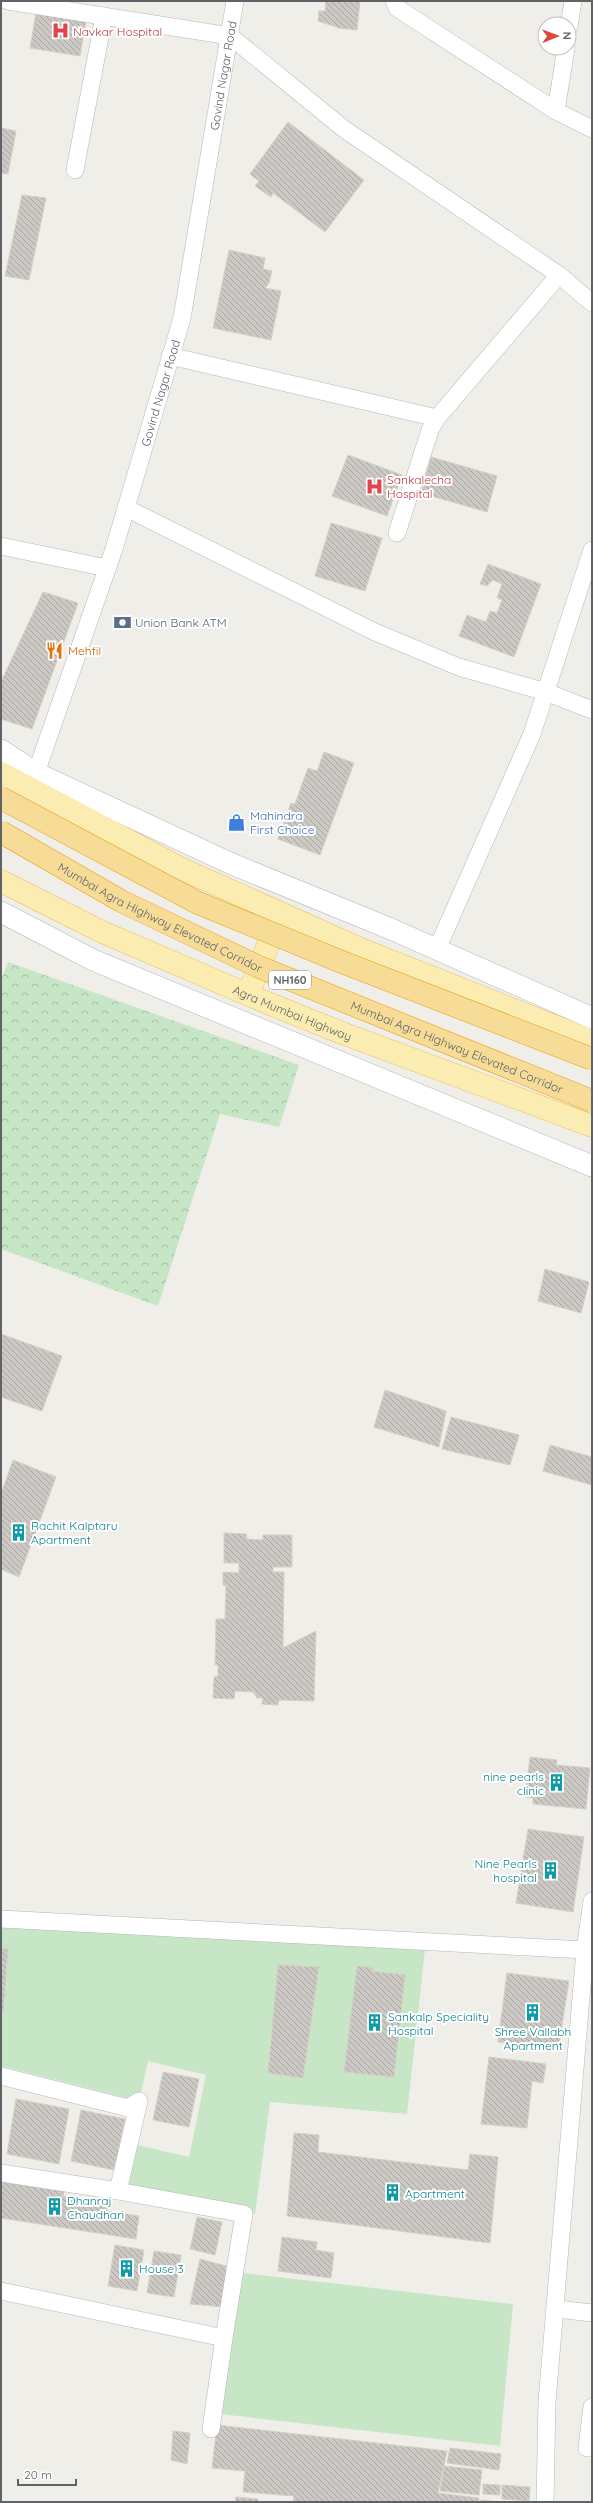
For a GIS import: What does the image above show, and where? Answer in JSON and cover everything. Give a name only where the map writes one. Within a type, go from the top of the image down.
[{"type":"highway","points":[[1,798],[198,903],[342,962],[592,1058]]},
{"type":"highway","name":"Mumbai Agra Highway Elevated Corridor","points":[[1,832],[121,901],[259,968],[404,1024],[592,1101]]},
{"type":"main road","points":[[1,773],[182,869],[363,950],[592,1041]]},
{"type":"main road","name":"Agra Mumbai Highway","points":[[1,881],[100,931],[342,1033],[592,1126]]},
{"type":"main road","points":[[248,994],[282,914]]},
{"type":"street","points":[[8,1],[230,36],[344,129],[559,275],[592,303]]},
{"type":"street","name":"Govind Nagar Road","points":[[36,773],[107,568],[182,318],[235,1]]},
{"type":"street","points":[[394,1],[397,8],[556,111],[592,129]]},
{"type":"street","points":[[571,16],[573,1]]},
{"type":"street","points":[[75,170],[104,16]]},
{"type":"street","points":[[556,111],[565,56]]},
{"type":"street","points":[[397,533],[430,430],[436,418],[559,275]]},
{"type":"street","points":[[170,356],[436,418]]},
{"type":"street","points":[[126,508],[376,632],[459,667],[546,692],[592,710]]},
{"type":"street","points":[[1,546],[107,568]]},
{"type":"street","points":[[437,949],[532,734],[592,550]]},
{"type":"street","points":[[1,750],[36,773],[232,864],[437,949],[592,1018]]},
{"type":"street","points":[[1,912],[100,963],[592,1166]]},
{"type":"street","points":[[545,2502],[547,2402],[557,2309],[585,1950],[592,1901]]},
{"type":"street","points":[[1,1919],[585,1950]]},
{"type":"street","points":[[1,2076],[128,2108],[139,2101],[118,2191]]},
{"type":"street","points":[[1,2174],[118,2191],[244,2214],[211,2429]]},
{"type":"street","points":[[1,2290],[224,2338]]},
{"type":"street","points":[[557,2309],[592,2313]]},
{"type":"street","points":[[592,2407],[587,2448],[592,2448]]},
{"type":"green space","points":[[8,962],[299,1065],[279,1127],[220,1114],[158,1306],[1,1249],[1,980]]},
{"type":"green space","points":[[1,1923],[425,1949],[407,2114],[270,2102],[255,2214],[119,2184],[128,2143],[189,2157],[206,2075],[148,2061],[139,2101],[1,2066]]},
{"type":"green space","points":[[243,2273],[513,2304],[500,2446],[220,2414]]},
{"type":"building","points":[[326,1],[360,1],[357,30],[339,28],[318,21],[319,11],[325,11]]},
{"type":"building","points":[[36,13],[86,21],[80,56],[30,48]]},
{"type":"building","points":[[288,122],[364,180],[325,232],[273,193],[271,197],[255,186],[259,181],[250,174]]},
{"type":"building","points":[[1,128],[16,131],[8,174],[1,173]]},
{"type":"building","points":[[22,195],[46,198],[29,280],[5,276]]},
{"type":"building","points":[[229,250],[265,258],[263,269],[272,271],[269,283],[265,288],[281,291],[271,340],[213,328]]},
{"type":"building","points":[[348,455],[402,475],[387,516],[332,496]]},
{"type":"building","points":[[431,457],[497,476],[487,512],[421,493]]},
{"type":"building","points":[[331,523],[382,538],[365,591],[315,576]]},
{"type":"building","points":[[488,564],[541,584],[514,657],[459,636],[467,615],[486,622],[490,611],[497,613],[502,600],[497,598],[502,584],[493,580],[487,586],[480,584]]},
{"type":"building","points":[[43,592],[78,603],[32,729],[1,719],[1,682]]},
{"type":"building","points":[[324,752],[354,763],[320,855],[278,839],[291,803],[295,804],[308,768],[317,771]]},
{"type":"building","points":[[545,1269],[589,1282],[581,1313],[538,1301]]},
{"type":"building","points":[[1,1334],[62,1356],[42,1411],[1,1397]]},
{"type":"building","points":[[385,1390],[446,1411],[439,1447],[374,1427]]},
{"type":"building","points":[[451,1417],[519,1435],[510,1465],[442,1449]]},
{"type":"building","points":[[550,1445],[592,1457],[592,1485],[543,1471]]},
{"type":"building","name":"Rachit Kalptaru Apartment","points":[[13,1460],[56,1477],[19,1577],[1,1569],[1,1494]]},
{"type":"building","points":[[224,1533],[246,1534],[247,1539],[263,1540],[263,1535],[292,1535],[292,1567],[273,1567],[273,1572],[284,1572],[283,1648],[316,1631],[314,1701],[279,1700],[278,1705],[262,1704],[263,1698],[257,1698],[253,1692],[235,1691],[234,1699],[213,1698],[214,1677],[218,1676],[218,1665],[215,1665],[216,1619],[225,1619],[226,1586],[223,1585],[223,1572],[239,1573],[239,1563],[224,1563]]},
{"type":"building","name":"nine pearls clinic","points":[[530,1757],[557,1760],[556,1765],[590,1768],[586,1809],[533,1804],[533,1798],[525,1797]]},
{"type":"building","name":"Nine Pearls hospital","points":[[528,1829],[584,1837],[573,1912],[516,1903]]},
{"type":"building","points":[[1,1948],[8,1949],[3,2013],[1,2013]]},
{"type":"building","points":[[278,1965],[319,1967],[303,2078],[268,2073]]},
{"type":"building","name":"Sankalp Speciality Hospital","points":[[357,1966],[373,1968],[372,1971],[405,1975],[394,2077],[344,2072]]},
{"type":"building","name":"Shree Vallabh Apartment","points":[[507,1973],[569,1981],[558,2050],[498,2042]]},
{"type":"building","points":[[489,2057],[546,2064],[543,2083],[532,2081],[527,2128],[481,2124]]},
{"type":"building","points":[[163,2072],[199,2079],[189,2127],[153,2120]]},
{"type":"building","points":[[16,2099],[69,2109],[59,2164],[7,2154]]},
{"type":"building","points":[[81,2110],[125,2119],[114,2170],[71,2161]]},
{"type":"building","name":"Apartment","points":[[294,2133],[319,2135],[318,2152],[468,2170],[470,2154],[498,2157],[490,2243],[287,2216]]},
{"type":"building","name":"Dhanraj Chaudhari","points":[[1,2180],[64,2190],[63,2196],[108,2203],[107,2211],[139,2216],[136,2239],[1,2218]]},
{"type":"building","points":[[197,2217],[222,2222],[215,2255],[190,2249]]},
{"type":"building","points":[[282,2237],[317,2242],[316,2250],[334,2253],[331,2278],[278,2271]]},
{"type":"building","name":"House 3","points":[[115,2245],[144,2250],[137,2291],[108,2286]]},
{"type":"building","points":[[154,2251],[181,2255],[174,2297],[147,2293]]},
{"type":"building","points":[[200,2259],[230,2267],[224,2307],[190,2304]]},
{"type":"building","points":[[217,2425],[447,2451],[438,2493],[479,2498],[478,2502],[293,2502],[294,2496],[243,2492],[245,2471],[212,2468]]},
{"type":"building","points":[[173,2431],[190,2433],[187,2464],[171,2460]]},
{"type":"building","points":[[450,2448],[501,2454],[499,2470],[447,2463]]},
{"type":"building","points":[[444,2466],[482,2470],[479,2495],[440,2491]]},
{"type":"building","points":[[483,2484],[500,2485],[500,2495],[483,2494]]},
{"type":"building","points":[[502,2485],[530,2487],[529,2501],[502,2499]]},
{"type":"building","points":[[236,2497],[258,2499],[258,2502],[235,2502]]},
{"type":"building","points":[[481,2500],[500,2502],[481,2502]]},
{"type":"place","name":"Navkar Hospital","points":[[60,31]]},
{"type":"place","name":"Sankalecha Hospital","points":[[374,486]]},
{"type":"place","name":"Union Bank ATM","points":[[122,622]]},
{"type":"place","name":"Mehfil","points":[[55,650]]},
{"type":"place","name":"Mahindra First Choice","points":[[237,822]]},
{"type":"place","name":"Rachit Kalptaru Apartment","points":[[18,1532]]},
{"type":"place","name":"nine pearls clinic","points":[[557,1783]]},
{"type":"place","name":"Nine Pearls hospital","points":[[550,1870]]},
{"type":"place","name":"Shree Vallabh Apartment","points":[[533,2012]]},
{"type":"place","name":"Sankalp Speciality Hospital","points":[[375,2023]]},
{"type":"place","name":"Apartment","points":[[392,2193]]},
{"type":"place","name":"Dhanraj Chaudhari","points":[[54,2207]]},
{"type":"place","name":"House 3","points":[[126,2268]]}]
